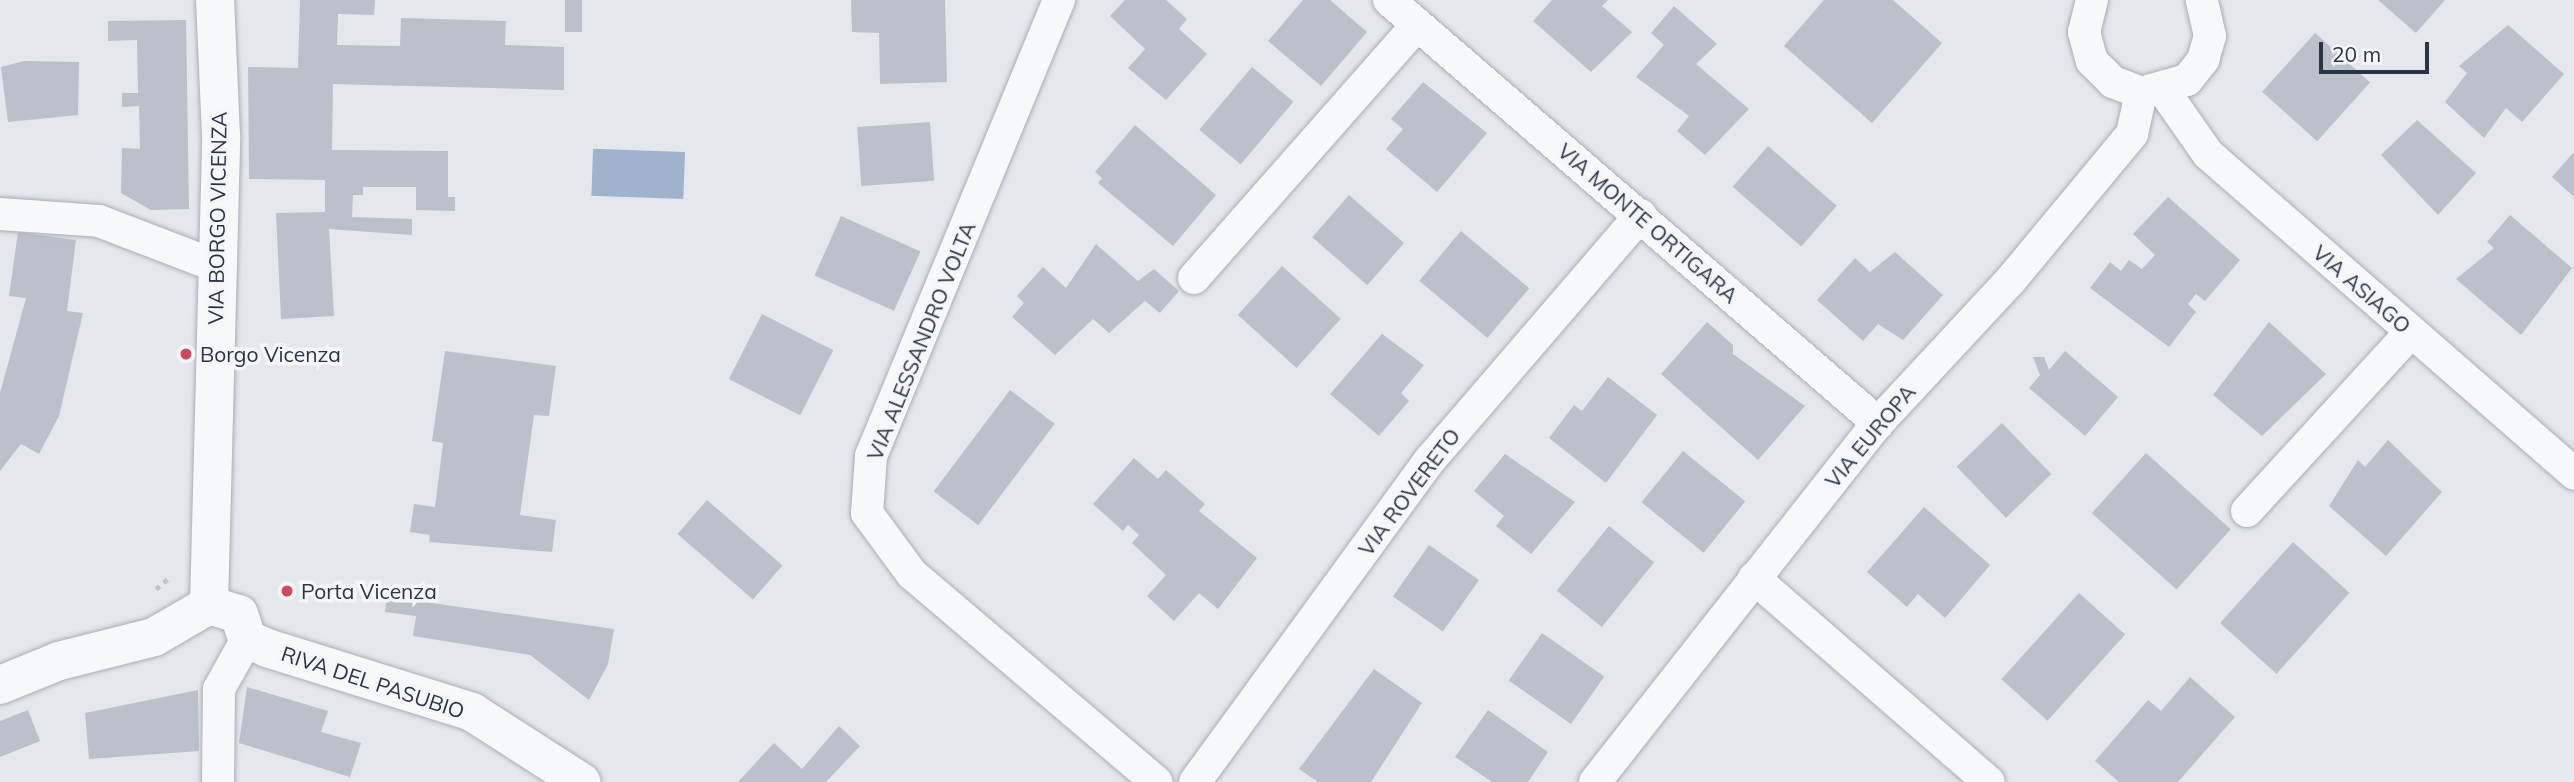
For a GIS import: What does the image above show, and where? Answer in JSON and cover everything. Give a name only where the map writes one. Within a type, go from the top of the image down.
[{"type":"street","name":"VIA BORGO VICENZA","points":[[209,605],[216,267],[215,0]]},
{"type":"street","name":"VIA ALESSANDRO VOLTA","points":[[1059,0],[871,456],[867,513],[912,574],[1156,782]]},
{"type":"street","name":"VIA MONTE ORTIGARA","points":[[1389,0],[1416,26],[1641,215],[1878,423]]},
{"type":"street","points":[[2088,1],[2084,32],[2092,61],[2113,82],[2152,92],[2186,80],[2203,60],[2212,4]]},
{"type":"street","points":[[1194,278],[1416,26]]},
{"type":"street","name":"VIA ASIAGO","points":[[2152,92],[2208,153],[2574,473]]},
{"type":"street","name":"VIA EUROPA","points":[[1595,782],[1878,423],[2010,281],[2132,134],[2152,92]]},
{"type":"street","points":[[0,214],[99,220],[216,267]]},
{"type":"street","name":"VIA ROVERETO","points":[[1195,782],[1430,460],[1641,215]]},
{"type":"street","points":[[2247,511],[2411,332]]},
{"type":"street","points":[[1754,578],[1989,782]]},
{"type":"street","points":[[0,685],[59,660],[171,628],[209,605],[239,614],[247,639],[219,689],[218,779]]},
{"type":"street","name":"RIVA DEL PASUBIO","points":[[247,639],[472,712],[581,782]]},
{"type":"water","points":[[593,149],[685,152],[683,199],[591,196]]},
{"type":"building","points":[[300,0],[375,0],[374,15],[338,14],[337,45],[400,46],[401,18],[506,21],[505,45],[564,47],[564,90],[333,84],[332,150],[448,151],[448,197],[455,197],[455,211],[416,210],[416,187],[363,187],[363,195],[353,195],[352,217],[412,219],[412,235],[329,229],[334,316],[281,319],[276,213],[325,212],[325,180],[249,179],[248,67],[298,68]]},
{"type":"building","points":[[565,0],[582,0],[582,32],[565,32]]},
{"type":"building","points":[[851,0],[945,0],[947,82],[880,84],[879,33],[852,32]]},
{"type":"building","points":[[1125,0],[1166,0],[1187,19],[1179,29],[1207,54],[1166,100],[1128,68],[1145,49],[1110,16]]},
{"type":"building","points":[[1303,0],[1330,0],[1367,32],[1321,86],[1268,41]]},
{"type":"building","points":[[1552,0],[1608,0],[1602,6],[1632,32],[1591,72],[1533,21]]},
{"type":"building","points":[[1824,0],[1893,0],[1942,43],[1872,123],[1784,46]]},
{"type":"building","points":[[2378,0],[2445,0],[2416,33]]},
{"type":"building","points":[[1674,6],[1717,44],[1696,64],[1749,109],[1705,155],[1677,131],[1689,116],[1636,77],[1664,45],[1651,33]]},
{"type":"building","points":[[186,20],[189,209],[151,210],[121,193],[122,148],[140,149],[139,106],[122,107],[122,93],[138,93],[137,40],[108,41],[108,21]]},
{"type":"building","points":[[2508,25],[2564,74],[2522,122],[2506,108],[2484,138],[2445,102],[2467,73],[2459,66]]},
{"type":"building","points":[[2315,33],[2370,83],[2317,141],[2262,92]]},
{"type":"building","points":[[24,61],[79,62],[78,115],[8,122],[1,67]]},
{"type":"building","points":[[1252,67],[1293,102],[1241,165],[1199,130]]},
{"type":"building","points":[[1423,82],[1487,133],[1437,192],[1386,149],[1403,129],[1391,119]]},
{"type":"building","points":[[2417,120],[2476,173],[2438,215],[2381,155]]},
{"type":"building","points":[[930,122],[934,181],[861,186],[857,127]]},
{"type":"building","points":[[1135,125],[1216,195],[1173,246],[1098,183],[1102,178],[1095,172]]},
{"type":"building","points":[[1768,146],[1837,206],[1801,246],[1733,187]]},
{"type":"building","points":[[2574,152],[2574,197],[2552,177]]},
{"type":"building","points":[[1349,195],[1404,243],[1367,285],[1312,237]]},
{"type":"building","points":[[2168,197],[2240,260],[2205,301],[2196,294],[2188,304],[2196,312],[2169,347],[2090,288],[2110,262],[2121,271],[2129,260],[2142,269],[2155,255],[2133,234]]},
{"type":"building","points":[[2510,215],[2572,268],[2521,335],[2456,279],[2494,248],[2487,242]]},
{"type":"building","points":[[841,216],[920,251],[894,311],[815,275]]},
{"type":"building","points":[[1461,231],[1529,288],[1487,338],[1419,281]]},
{"type":"building","points":[[18,232],[76,240],[67,311],[83,313],[59,416],[39,454],[21,444],[0,471],[0,393],[26,298],[9,296]]},
{"type":"building","points":[[1096,244],[1138,281],[1154,269],[1179,291],[1160,313],[1145,301],[1109,333],[1093,319],[1055,355],[1012,317],[1024,303],[1017,296],[1043,267],[1066,288]]},
{"type":"building","points":[[1895,252],[1943,295],[1903,340],[1878,324],[1863,341],[1817,300],[1855,258],[1870,272]]},
{"type":"building","points":[[1282,266],[1341,319],[1297,368],[1238,315]]},
{"type":"building","points":[[762,314],[833,350],[800,415],[729,379]]},
{"type":"building","points":[[1707,322],[1733,345],[1733,354],[1805,406],[1758,460],[1661,374]]},
{"type":"building","points":[[2269,322],[2326,374],[2262,436],[2213,395]]},
{"type":"building","points":[[1382,334],[1424,365],[1401,393],[1409,401],[1379,436],[1330,394]]},
{"type":"building","points":[[445,351],[556,366],[549,416],[534,415],[520,515],[556,520],[552,552],[429,542],[430,535],[410,532],[414,504],[435,507],[443,443],[432,441]]},
{"type":"building","points":[[2065,351],[2118,397],[2085,436],[2029,388],[2040,375],[2033,357],[2044,357],[2049,370]]},
{"type":"building","points":[[1608,377],[1657,415],[1606,483],[1549,438],[1574,405],[1582,411]]},
{"type":"building","points":[[1010,390],[1055,424],[978,525],[934,491]]},
{"type":"building","points":[[2002,423],[2051,474],[2006,518],[1957,467]]},
{"type":"building","points":[[2388,440],[2442,492],[2386,556],[2329,506],[2358,460],[2365,467]]},
{"type":"building","points":[[1683,451],[1745,501],[1704,553],[1641,502]]},
{"type":"building","points":[[2146,453],[2231,529],[2177,589],[2092,513]]},
{"type":"building","points":[[1505,454],[1575,502],[1531,554],[1496,526],[1504,516],[1474,491]]},
{"type":"building","points":[[1134,458],[1158,479],[1166,470],[1205,504],[1199,511],[1257,558],[1218,609],[1199,593],[1174,621],[1147,596],[1166,575],[1132,543],[1139,535],[1128,525],[1123,531],[1093,504]]},
{"type":"building","points":[[707,500],[782,566],[753,600],[677,534]]},
{"type":"building","points":[[1924,507],[1990,565],[1945,618],[1918,594],[1907,607],[1867,572]]},
{"type":"building","points":[[1609,526],[1654,563],[1602,627],[1557,591]]},
{"type":"building","points":[[2293,542],[2349,593],[2277,674],[2220,623]]},
{"type":"building","points":[[1429,545],[1479,580],[1443,632],[1393,597]]},
{"type":"building","points":[[388,590],[419,594],[418,601],[614,629],[608,664],[589,700],[530,655],[413,636],[416,616],[385,612]]},
{"type":"building","points":[[2079,593],[2125,634],[2047,721],[2001,679]]},
{"type":"building","points":[[1542,633],[1604,677],[1571,724],[1509,681]]},
{"type":"building","points":[[1374,669],[1422,703],[1371,782],[1318,782],[1299,769]]},
{"type":"building","points":[[2190,677],[2235,717],[2178,782],[2119,782],[2095,761],[2148,700],[2161,711]]},
{"type":"building","points":[[247,687],[328,711],[321,732],[361,743],[350,777],[239,743]]},
{"type":"building","points":[[198,690],[199,751],[89,759],[85,713]]},
{"type":"building","points":[[28,710],[40,741],[0,757],[0,721]]},
{"type":"building","points":[[1488,710],[1548,752],[1528,782],[1492,782],[1455,757]]},
{"type":"building","points":[[839,726],[860,746],[826,782],[738,782],[774,743],[802,769]]},
{"type":"place","name":"Borgo Vicenza","points":[[186,354]]},
{"type":"place","name":"Porta Vicenza","points":[[287,591]]}]
